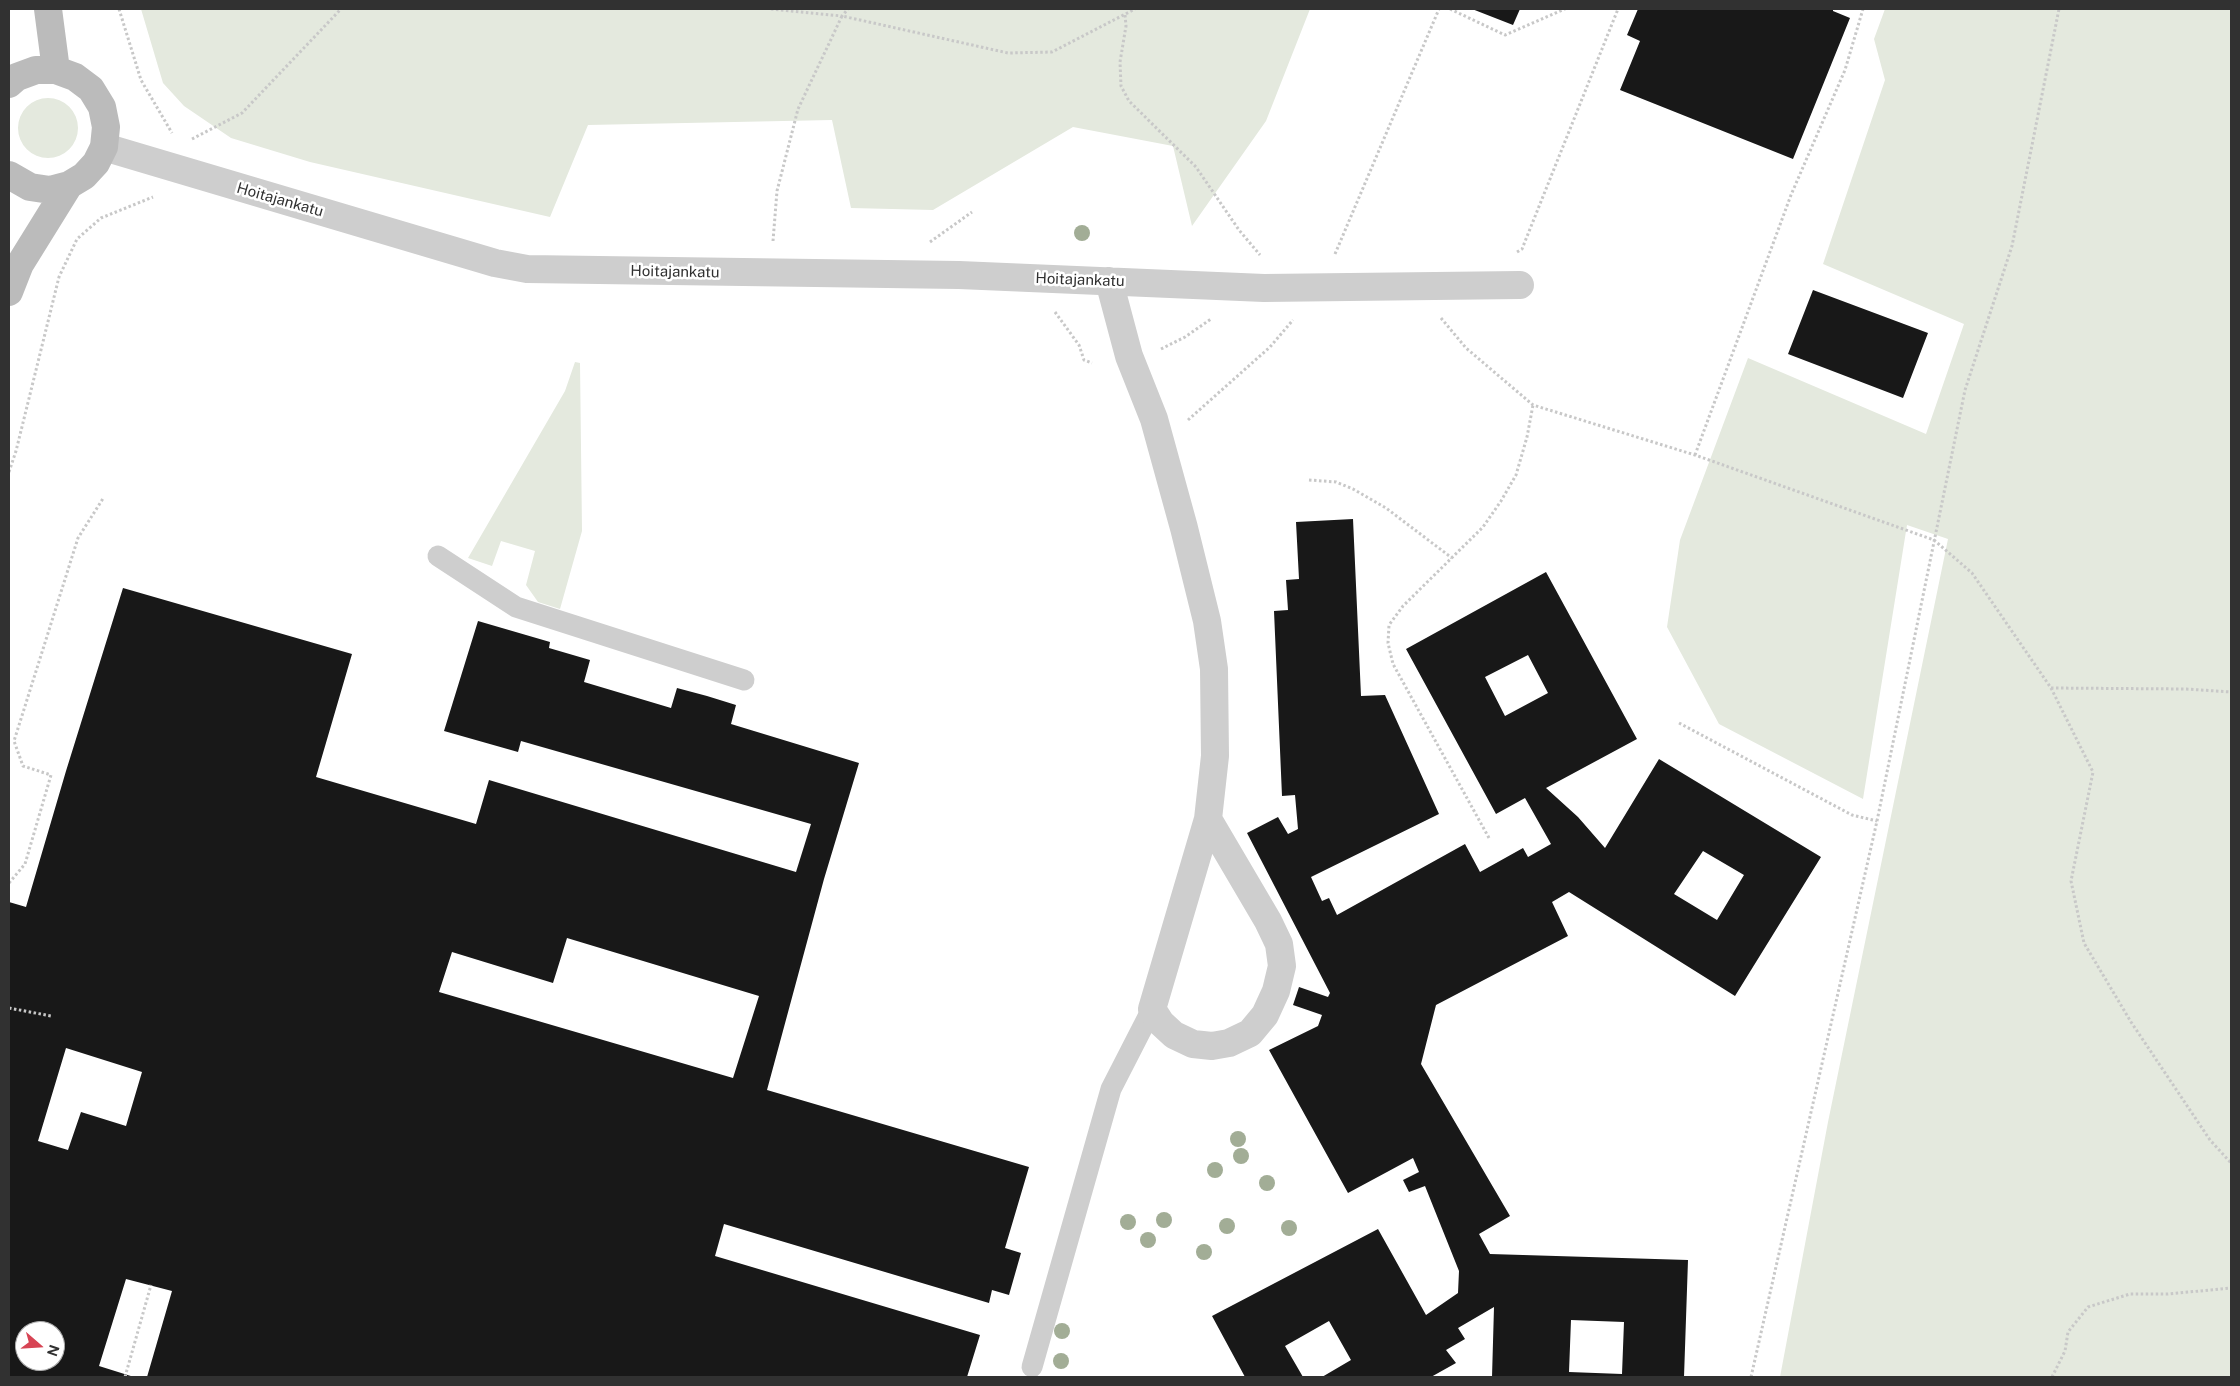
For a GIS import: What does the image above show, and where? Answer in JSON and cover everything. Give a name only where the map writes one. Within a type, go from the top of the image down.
[{"type":"street","points":[[48,9],[51,19],[56,70]]},
{"type":"street","points":[[9,84],[17,77],[36,70],[56,70],[75,77],[86,85],[102,107],[106,126],[104,147],[96,163],[84,176],[69,185],[50,190],[30,187],[9,175]]},
{"type":"street","name":"Hoitajankatu","points":[[104,147],[495,263],[527,269],[958,275],[1264,288],[1520,285]]},
{"type":"street","points":[[9,292],[20,264],[69,185]]},
{"type":"street","points":[[1109,281],[1129,356],[1154,419],[1184,528],[1207,621],[1214,669],[1215,756],[1208,819],[1152,1009],[1161,1023],[1174,1035],[1193,1044],[1212,1046],[1229,1043],[1250,1033],[1265,1015],[1276,991],[1282,966],[1279,944],[1268,921],[1208,819]]},
{"type":"lane","points":[[438,556],[516,607],[744,680]]},
{"type":"lane","points":[[1032,1367],[1111,1088],[1152,1009]]},
{"type":"path","points":[[119,9],[141,80],[172,130],[174,139]]},
{"type":"path","points":[[184,143],[242,113],[341,9]]},
{"type":"path","points":[[771,9],[842,16],[1008,53],[1052,52],[1136,9]]},
{"type":"path","points":[[773,244],[777,191],[798,109],[842,16],[848,9]]},
{"type":"path","points":[[1183,424],[1270,347],[1320,288],[1439,9]]},
{"type":"path","points":[[1450,9],[1505,35],[1566,9]]},
{"type":"path","points":[[1515,253],[1522,249],[1618,9]]},
{"type":"path","points":[[1696,455],[1791,195],[1844,70],[1863,9]]},
{"type":"path","points":[[1752,1377],[1877,820],[1965,390],[2012,246],[2059,9]]},
{"type":"path","points":[[1125,15],[1126,26],[1120,62],[1121,86],[1129,101],[1196,167],[1250,244],[1266,260]]},
{"type":"path","points":[[9,472],[16,451],[59,277],[77,239],[102,218],[160,194]]},
{"type":"path","points":[[925,245],[972,212]]},
{"type":"path","points":[[1414,285],[1466,348],[1533,405],[1696,455],[1934,540],[1972,573],[2051,688],[2093,772],[2071,881],[2084,943],[2131,1022],[2200,1124],[2231,1163]]},
{"type":"path","points":[[1489,838],[1393,664],[1388,643],[1389,626],[1403,606],[1482,527],[1516,475],[1527,437],[1533,405]]},
{"type":"path","points":[[1309,480],[1336,482],[1353,489],[1386,508],[1452,558]]},
{"type":"path","points":[[9,883],[25,864],[51,775],[23,766],[14,741],[78,538],[104,497]]},
{"type":"path","points":[[2051,688],[2186,689],[2231,692]]},
{"type":"path","points":[[1679,723],[1852,814],[1877,820]]},
{"type":"path","points":[[9,1008],[51,1016]]},
{"type":"path","points":[[125,1377],[151,1286]]},
{"type":"path","points":[[2052,1377],[2065,1351],[2068,1332],[2088,1307],[2130,1294],[2168,1294],[2231,1288]]},
{"type":"shaded area","points":[[141,9],[1310,9],[1266,121],[1192,226],[1173,146],[1073,127],[933,210],[851,208],[832,120],[588,125],[550,217],[310,162],[231,138],[184,106],[163,83]]},
{"type":"shaded area","points":[[1885,9],[2231,9],[2231,1377],[1780,1377],[1828,1122],[1948,539],[1907,525],[1863,799],[1719,724],[1667,627],[1680,540],[1748,358],[1926,434],[1964,324],[1823,264],[1885,80],[1874,39]]},
{"type":"shaded area","points":[[48,98],[64,103],[69,107],[73,112],[78,128],[73,144],[69,149],[64,153],[48,158],[32,153],[27,149],[23,144],[18,128],[23,112],[27,107],[32,103]]},
{"type":"shaded area","points":[[575,362],[580,363],[582,531],[560,609],[538,602],[526,585],[535,551],[501,541],[492,566],[468,558],[565,391]]},
{"type":"building","points":[[1472,9],[1520,9],[1513,25]]},
{"type":"building","points":[[1638,9],[1833,9],[1833,11],[1850,18],[1793,159],[1620,90],[1640,41],[1627,35]]},
{"type":"building","points":[[1813,290],[1928,333],[1903,398],[1788,354]]},
{"type":"building","points":[[1353,519],[1361,696],[1385,695],[1439,814],[1311,877],[1322,901],[1329,898],[1337,915],[1465,844],[1480,872],[1523,848],[1528,857],[1551,844],[1525,798],[1496,814],[1406,649],[1546,572],[1637,739],[1546,788],[1578,817],[1605,848],[1659,759],[1821,857],[1735,996],[1569,892],[1552,902],[1568,936],[1436,1005],[1421,1064],[1510,1216],[1479,1234],[1490,1254],[1688,1260],[1684,1377],[1492,1377],[1494,1307],[1458,1328],[1465,1339],[1446,1350],[1456,1363],[1431,1377],[1322,1377],[1351,1360],[1329,1321],[1285,1346],[1303,1377],[1245,1377],[1212,1316],[1378,1229],[1426,1315],[1458,1293],[1459,1271],[1425,1186],[1409,1192],[1403,1180],[1419,1172],[1413,1158],[1348,1193],[1269,1050],[1318,1026],[1322,1015],[1293,1005],[1299,987],[1328,997],[1330,993],[1247,833],[1278,817],[1288,834],[1298,829],[1295,795],[1282,796],[1274,611],[1288,610],[1286,580],[1299,579],[1296,522]],"holes":[[[1528,655],[1548,693],[1505,716],[1485,677]],[[1703,851],[1744,875],[1717,920],[1674,894]],[[1571,1320],[1624,1322],[1622,1374],[1569,1372]]]},
{"type":"building","points":[[123,588],[352,654],[316,777],[476,824],[489,780],[796,872],[811,824],[521,741],[518,752],[444,731],[478,621],[550,642],[549,648],[590,660],[584,682],[671,708],[677,688],[736,705],[731,724],[859,763],[824,879],[767,1090],[1029,1167],[1005,1248],[1021,1253],[1009,1295],[992,1290],[989,1303],[724,1224],[715,1256],[980,1335],[967,1377],[147,1377],[172,1291],[126,1279],[99,1366],[134,1377],[9,1377],[9,902],[26,907]],"holes":[[[567,938],[759,996],[733,1078],[439,992],[452,952],[553,983]],[[66,1048],[142,1072],[126,1126],[81,1112],[68,1150],[38,1141]]]}]
